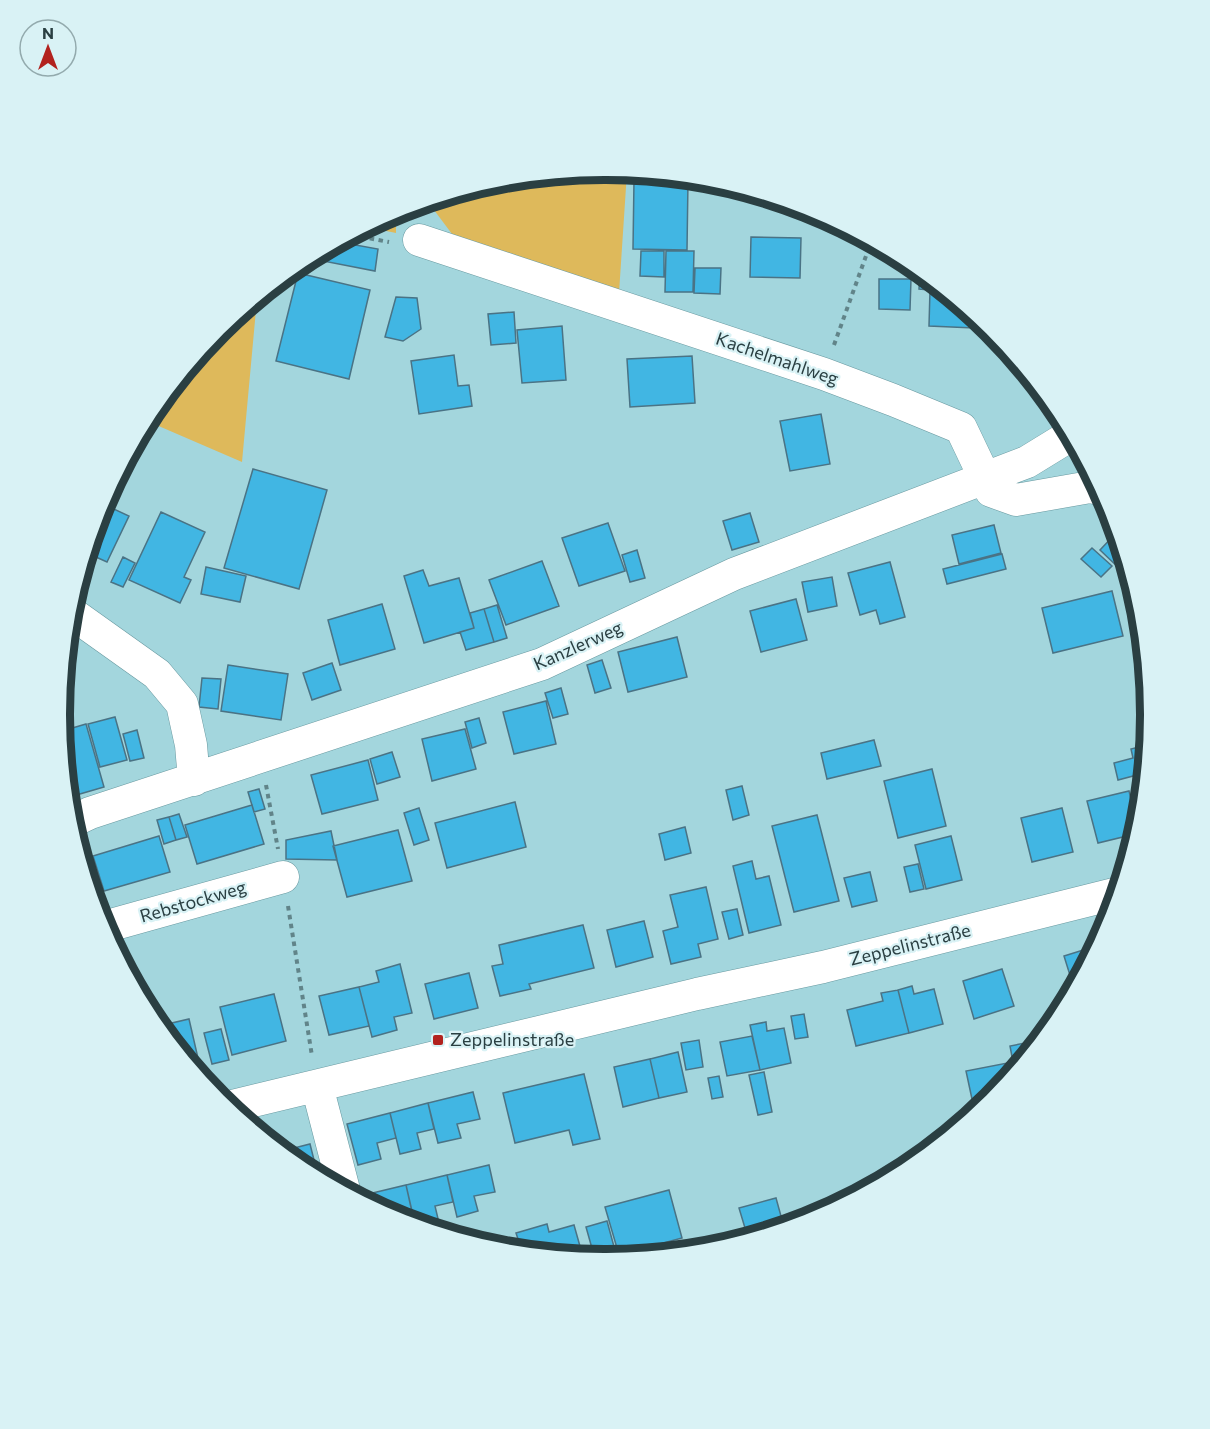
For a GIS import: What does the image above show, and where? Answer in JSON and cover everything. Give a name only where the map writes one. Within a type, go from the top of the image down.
[{"type":"street","name":"Kachelmahlweg","points":[[419,240],[824,374],[961,429],[991,491],[1016,500],[1088,487]]},
{"type":"street","name":"Kanzlerweg","points":[[81,817],[542,664],[734,574],[1027,462],[1063,440]]},
{"type":"street","points":[[79,619],[157,674],[182,704],[194,780]]},
{"type":"street","name":"Rebstockweg","points":[[114,924],[283,877]]},
{"type":"street","name":"Zeppelinstraße","points":[[240,1104],[697,994],[823,967],[1107,896]]},
{"type":"street","points":[[317,1086],[342,1179]]},
{"type":"path","points":[[365,237],[395,243],[419,240]]},
{"type":"path","points":[[824,374],[868,250]]},
{"type":"path","points":[[261,758],[317,1086]]},
{"type":"shaded area","points":[[570,181],[626,181],[619,293],[452,234],[433,208],[501,190],[535,185]]},
{"type":"shaded area","points":[[396,223],[396,233],[381,230]]},
{"type":"shaded area","points":[[256,310],[242,462],[156,425],[203,362]]},
{"type":"building","points":[[634,181],[688,187],[687,250],[633,249]]},
{"type":"building","points":[[751,237],[801,238],[800,278],[750,277]]},
{"type":"building","points":[[352,244],[378,249],[375,271],[323,261]]},
{"type":"building","points":[[641,251],[664,251],[664,277],[640,276]]},
{"type":"building","points":[[666,251],[694,251],[693,292],[665,292]]},
{"type":"building","points":[[695,268],[721,268],[720,294],[694,293]]},
{"type":"building","points":[[302,274],[370,290],[349,379],[276,361],[297,278]]},
{"type":"building","points":[[879,279],[911,279],[910,310],[879,309]]},
{"type":"building","points":[[919,282],[930,290],[919,289]]},
{"type":"building","points":[[930,290],[973,328],[929,326]]},
{"type":"building","points":[[396,297],[417,298],[421,329],[403,341],[385,337]]},
{"type":"building","points":[[514,312],[516,343],[491,345],[488,314]]},
{"type":"building","points":[[562,326],[566,380],[522,383],[517,330]]},
{"type":"building","points":[[454,355],[458,386],[469,385],[472,406],[419,414],[411,361]]},
{"type":"building","points":[[692,356],[695,403],[630,407],[627,359]]},
{"type":"building","points":[[821,414],[830,464],[790,471],[780,421]]},
{"type":"building","points":[[253,469],[327,490],[299,589],[224,568]]},
{"type":"building","points":[[112,508],[129,516],[107,562],[95,557]]},
{"type":"building","points":[[161,512],[205,532],[184,577],[191,580],[180,603],[129,580]]},
{"type":"building","points":[[750,513],[759,542],[732,550],[723,521]]},
{"type":"building","points":[[608,523],[625,571],[579,586],[562,538]]},
{"type":"building","points":[[994,525],[1001,553],[959,564],[952,535]]},
{"type":"building","points":[[1110,540],[1118,568],[1100,550]]},
{"type":"building","points":[[1092,548],[1112,566],[1101,577],[1081,559]]},
{"type":"building","points":[[637,550],[645,578],[630,582],[622,555]]},
{"type":"building","points":[[1002,554],[1006,569],[947,584],[943,569]]},
{"type":"building","points":[[123,557],[135,563],[123,587],[111,582]]},
{"type":"building","points":[[542,561],[559,606],[506,625],[489,580]]},
{"type":"building","points":[[890,562],[905,617],[880,624],[876,610],[860,615],[848,573]]},
{"type":"building","points":[[206,567],[246,576],[240,602],[201,594]]},
{"type":"building","points":[[423,570],[429,586],[459,578],[474,628],[424,643],[404,576]]},
{"type":"building","points":[[832,577],[837,606],[808,612],[802,582]]},
{"type":"building","points":[[1112,591],[1123,636],[1053,653],[1042,608]]},
{"type":"building","points":[[796,599],[807,640],[761,652],[750,611]]},
{"type":"building","points":[[382,604],[395,649],[340,665],[328,620]]},
{"type":"building","points":[[497,605],[507,638],[494,642],[484,609]]},
{"type":"building","points":[[484,609],[494,642],[466,650],[460,632],[474,628],[470,613]]},
{"type":"building","points":[[677,637],[687,677],[628,692],[618,652]]},
{"type":"building","points":[[602,660],[611,688],[595,693],[587,665]]},
{"type":"building","points":[[332,663],[341,690],[312,700],[303,673]]},
{"type":"building","points":[[228,665],[288,674],[281,720],[221,711]]},
{"type":"building","points":[[202,678],[221,679],[218,709],[199,707]]},
{"type":"building","points":[[561,688],[568,714],[553,718],[545,693]]},
{"type":"building","points":[[546,701],[556,744],[514,754],[503,712]]},
{"type":"building","points":[[115,717],[127,760],[100,767],[88,724]]},
{"type":"building","points":[[479,718],[486,743],[472,748],[465,722]]},
{"type":"building","points":[[86,724],[104,787],[77,795],[71,728]]},
{"type":"building","points":[[465,729],[476,769],[432,781],[422,739]]},
{"type":"building","points":[[137,730],[144,758],[130,761],[123,734]]},
{"type":"building","points":[[874,740],[881,766],[827,779],[821,753]]},
{"type":"building","points":[[1138,747],[1136,775],[1118,780],[1114,763],[1133,758],[1131,749]]},
{"type":"building","points":[[392,752],[400,777],[377,784],[370,759]]},
{"type":"building","points":[[368,760],[378,800],[322,814],[311,775]]},
{"type":"building","points":[[932,769],[946,826],[898,838],[884,781]]},
{"type":"building","points":[[742,786],[749,815],[733,820],[726,790]]},
{"type":"building","points":[[259,789],[265,809],[254,812],[248,792]]},
{"type":"building","points":[[1129,791],[1132,802],[1125,836],[1098,843],[1087,801]]},
{"type":"building","points":[[515,802],[526,847],[447,868],[435,823]]},
{"type":"building","points":[[252,805],[264,844],[197,864],[185,825]]},
{"type":"building","points":[[419,808],[429,840],[414,845],[404,813]]},
{"type":"building","points":[[1062,808],[1073,852],[1032,862],[1021,818]]},
{"type":"building","points":[[179,814],[187,837],[176,840],[169,817]]},
{"type":"building","points":[[817,815],[839,901],[794,912],[772,826]]},
{"type":"building","points":[[169,817],[176,840],[164,844],[157,820]]},
{"type":"building","points":[[685,827],[691,853],[665,860],[659,834]]},
{"type":"building","points":[[398,830],[412,881],[347,897],[333,846]]},
{"type":"building","points":[[331,831],[337,860],[286,859],[286,840]]},
{"type":"building","points":[[159,836],[170,872],[104,891],[93,856]]},
{"type":"building","points":[[951,836],[962,880],[926,889],[915,845]]},
{"type":"building","points":[[752,861],[756,879],[769,876],[781,925],[749,933],[733,866]]},
{"type":"building","points":[[918,864],[924,889],[910,892],[904,867]]},
{"type":"building","points":[[870,872],[877,901],[852,907],[844,878]]},
{"type":"building","points":[[706,887],[718,939],[698,944],[701,957],[671,964],[663,931],[678,927],[670,895]]},
{"type":"building","points":[[737,909],[743,935],[729,939],[722,912]]},
{"type":"building","points":[[644,921],[653,957],[616,967],[607,930]]},
{"type":"building","points":[[583,925],[594,968],[529,984],[531,989],[500,996],[492,966],[503,964],[499,945]]},
{"type":"building","points":[[1085,950],[1071,977],[1064,956]]},
{"type":"building","points":[[400,964],[412,1013],[394,1017],[397,1030],[372,1037],[359,987],[379,982],[376,971]]},
{"type":"building","points":[[1002,969],[1014,1006],[974,1019],[963,981]]},
{"type":"building","points":[[469,973],[478,1008],[434,1019],[425,984]]},
{"type":"building","points":[[912,986],[914,994],[934,989],[943,1024],[909,1033],[898,990]]},
{"type":"building","points":[[359,987],[369,1026],[329,1035],[319,996]]},
{"type":"building","points":[[898,990],[909,1033],[856,1046],[847,1010],[883,1001],[881,993]]},
{"type":"building","points":[[274,994],[286,1041],[232,1055],[220,1007]]},
{"type":"building","points":[[804,1014],[808,1037],[795,1039],[791,1016]]},
{"type":"building","points":[[189,1019],[199,1062],[181,1040],[170,1024]]},
{"type":"building","points":[[766,1022],[767,1031],[784,1028],[791,1063],[760,1070],[750,1025]]},
{"type":"building","points":[[221,1029],[229,1060],[212,1064],[204,1033]]},
{"type":"building","points":[[752,1036],[760,1070],[727,1076],[720,1042]]},
{"type":"building","points":[[699,1040],[703,1067],[686,1070],[681,1043]]},
{"type":"building","points":[[1027,1043],[1013,1060],[1010,1046]]},
{"type":"building","points":[[678,1052],[687,1092],[659,1098],[650,1059]]},
{"type":"building","points":[[650,1059],[659,1098],[623,1107],[614,1067]]},
{"type":"building","points":[[1011,1062],[983,1092],[972,1099],[966,1071]]},
{"type":"building","points":[[764,1072],[772,1112],[758,1115],[749,1075]]},
{"type":"building","points":[[584,1074],[600,1139],[573,1145],[569,1130],[515,1143],[503,1093]]},
{"type":"building","points":[[719,1076],[723,1097],[712,1099],[708,1078]]},
{"type":"building","points":[[473,1092],[480,1119],[457,1124],[461,1138],[438,1143],[428,1103]]},
{"type":"building","points":[[428,1103],[434,1129],[417,1133],[421,1149],[400,1154],[390,1113]]},
{"type":"building","points":[[390,1113],[396,1138],[377,1143],[381,1159],[358,1165],[347,1124]]},
{"type":"building","points":[[310,1144],[315,1163],[308,1159],[293,1148]]},
{"type":"building","points":[[489,1165],[495,1192],[474,1196],[478,1211],[457,1217],[447,1175]]},
{"type":"building","points":[[447,1175],[453,1202],[435,1206],[439,1223],[412,1213],[406,1185]]},
{"type":"building","points":[[406,1185],[412,1212],[400,1208],[369,1194]]},
{"type":"building","points":[[669,1190],[682,1238],[649,1247],[617,1249],[605,1207]]},
{"type":"building","points":[[776,1198],[782,1219],[746,1230],[739,1208]]},
{"type":"building","points":[[607,1221],[615,1249],[592,1249],[586,1227]]},
{"type":"building","points":[[547,1224],[549,1232],[574,1225],[581,1248],[519,1242],[516,1233]]},
{"type":"place","name":"Zeppelinstraße","points":[[438,1040]]}]
